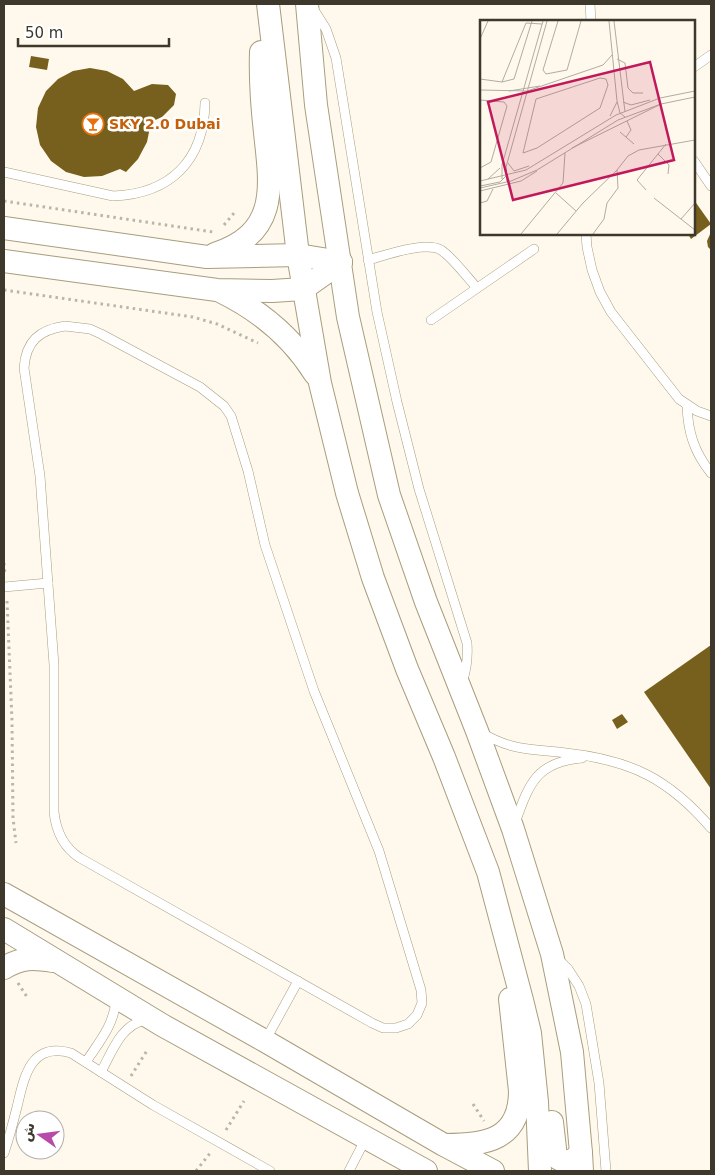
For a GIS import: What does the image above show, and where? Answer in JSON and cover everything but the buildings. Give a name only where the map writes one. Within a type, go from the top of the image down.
[{"type":"street","points":[[267,4],[298,255],[320,383],[347,493],[373,578],[488,872],[530,1033],[537,1102],[540,1171]]},
{"type":"street","points":[[207,257],[239,244],[258,225],[268,202],[270,179],[260,71],[267,4]]},
{"type":"street","points":[[309,4],[316,105],[348,317],[389,495],[426,602],[513,829],[552,954],[572,1052],[582,1162],[566,1162],[556,1157],[542,1030],[530,976],[507,900],[488,872]]},
{"type":"street","points":[[4,228],[207,257],[298,255],[341,262]]},
{"type":"street","points":[[4,261],[217,290],[304,289],[341,262]]},
{"type":"street","points":[[217,290],[246,305],[273,324],[299,351],[320,383]]},
{"type":"street","points":[[4,894],[265,1041],[444,1145],[493,1171]]},
{"type":"street","points":[[4,929],[151,1019],[426,1171]]},
{"type":"street","points":[[4,968],[14,962],[32,958],[59,962]]},
{"type":"street","points":[[444,1145],[471,1145],[495,1138],[509,1127],[516,1116],[520,1104],[520,1091],[510,1001],[514,966]]},
{"type":"lane","points":[[309,4],[326,29],[336,58],[376,312],[421,498],[467,642],[468,657],[466,670],[460,687]]},
{"type":"lane","points":[[590,4],[591,20]]},
{"type":"lane","points":[[695,66],[711,55]]},
{"type":"lane","points":[[4,172],[112,196],[145,192],[160,186],[174,176],[195,151],[203,128],[205,103]]},
{"type":"lane","points":[[695,162],[711,186]]},
{"type":"lane","points":[[586,235],[592,270],[600,292],[611,312],[672,391],[687,406],[711,416]]},
{"type":"lane","points":[[368,260],[422,247],[435,248],[446,254],[476,288]]},
{"type":"lane","points":[[431,320],[534,249]]},
{"type":"lane","points":[[65,326],[77,327],[101,334],[200,387],[224,406],[231,416],[248,471],[268,554],[314,691],[379,851],[421,990],[422,1002],[417,1014],[408,1024],[396,1028],[383,1028],[298,981],[80,858],[61,840],[54,812],[54,665],[40,476],[24,368],[25,359],[32,342],[45,331],[65,326]]},
{"type":"lane","points":[[687,406],[690,436],[696,450],[711,472]]},
{"type":"lane","points":[[5,587],[48,583]]},
{"type":"lane","points":[[477,731],[493,740],[510,746],[528,750],[598,757],[624,764],[667,786],[686,801],[711,828]]},
{"type":"lane","points":[[513,829],[531,784],[540,774],[550,766],[560,762],[598,757]]},
{"type":"lane","points":[[552,954],[568,970],[579,986],[586,1004],[600,1083],[606,1171]]},
{"type":"lane","points":[[265,1041],[298,981]]},
{"type":"lane","points":[[86,1062],[109,1028],[113,1018],[116,997]]},
{"type":"lane","points":[[101,1072],[126,1029],[142,1020],[151,1019]]},
{"type":"lane","points":[[4,1153],[24,1079],[35,1059],[47,1052],[61,1050],[71,1053],[153,1105],[270,1171]]},
{"type":"lane","points":[[349,1171],[366,1138]]},
{"type":"path","points":[[4,201],[218,232]]},
{"type":"path","points":[[224,226],[234,213]]},
{"type":"path","points":[[4,290],[193,317],[225,327],[263,345]]},
{"type":"path","points":[[4,563],[12,721],[13,818],[16,843]]},
{"type":"path","points":[[124,1087],[148,1049]]},
{"type":"place","name":"SKY 2.0 Dubai","points":[[93,124]]}]
